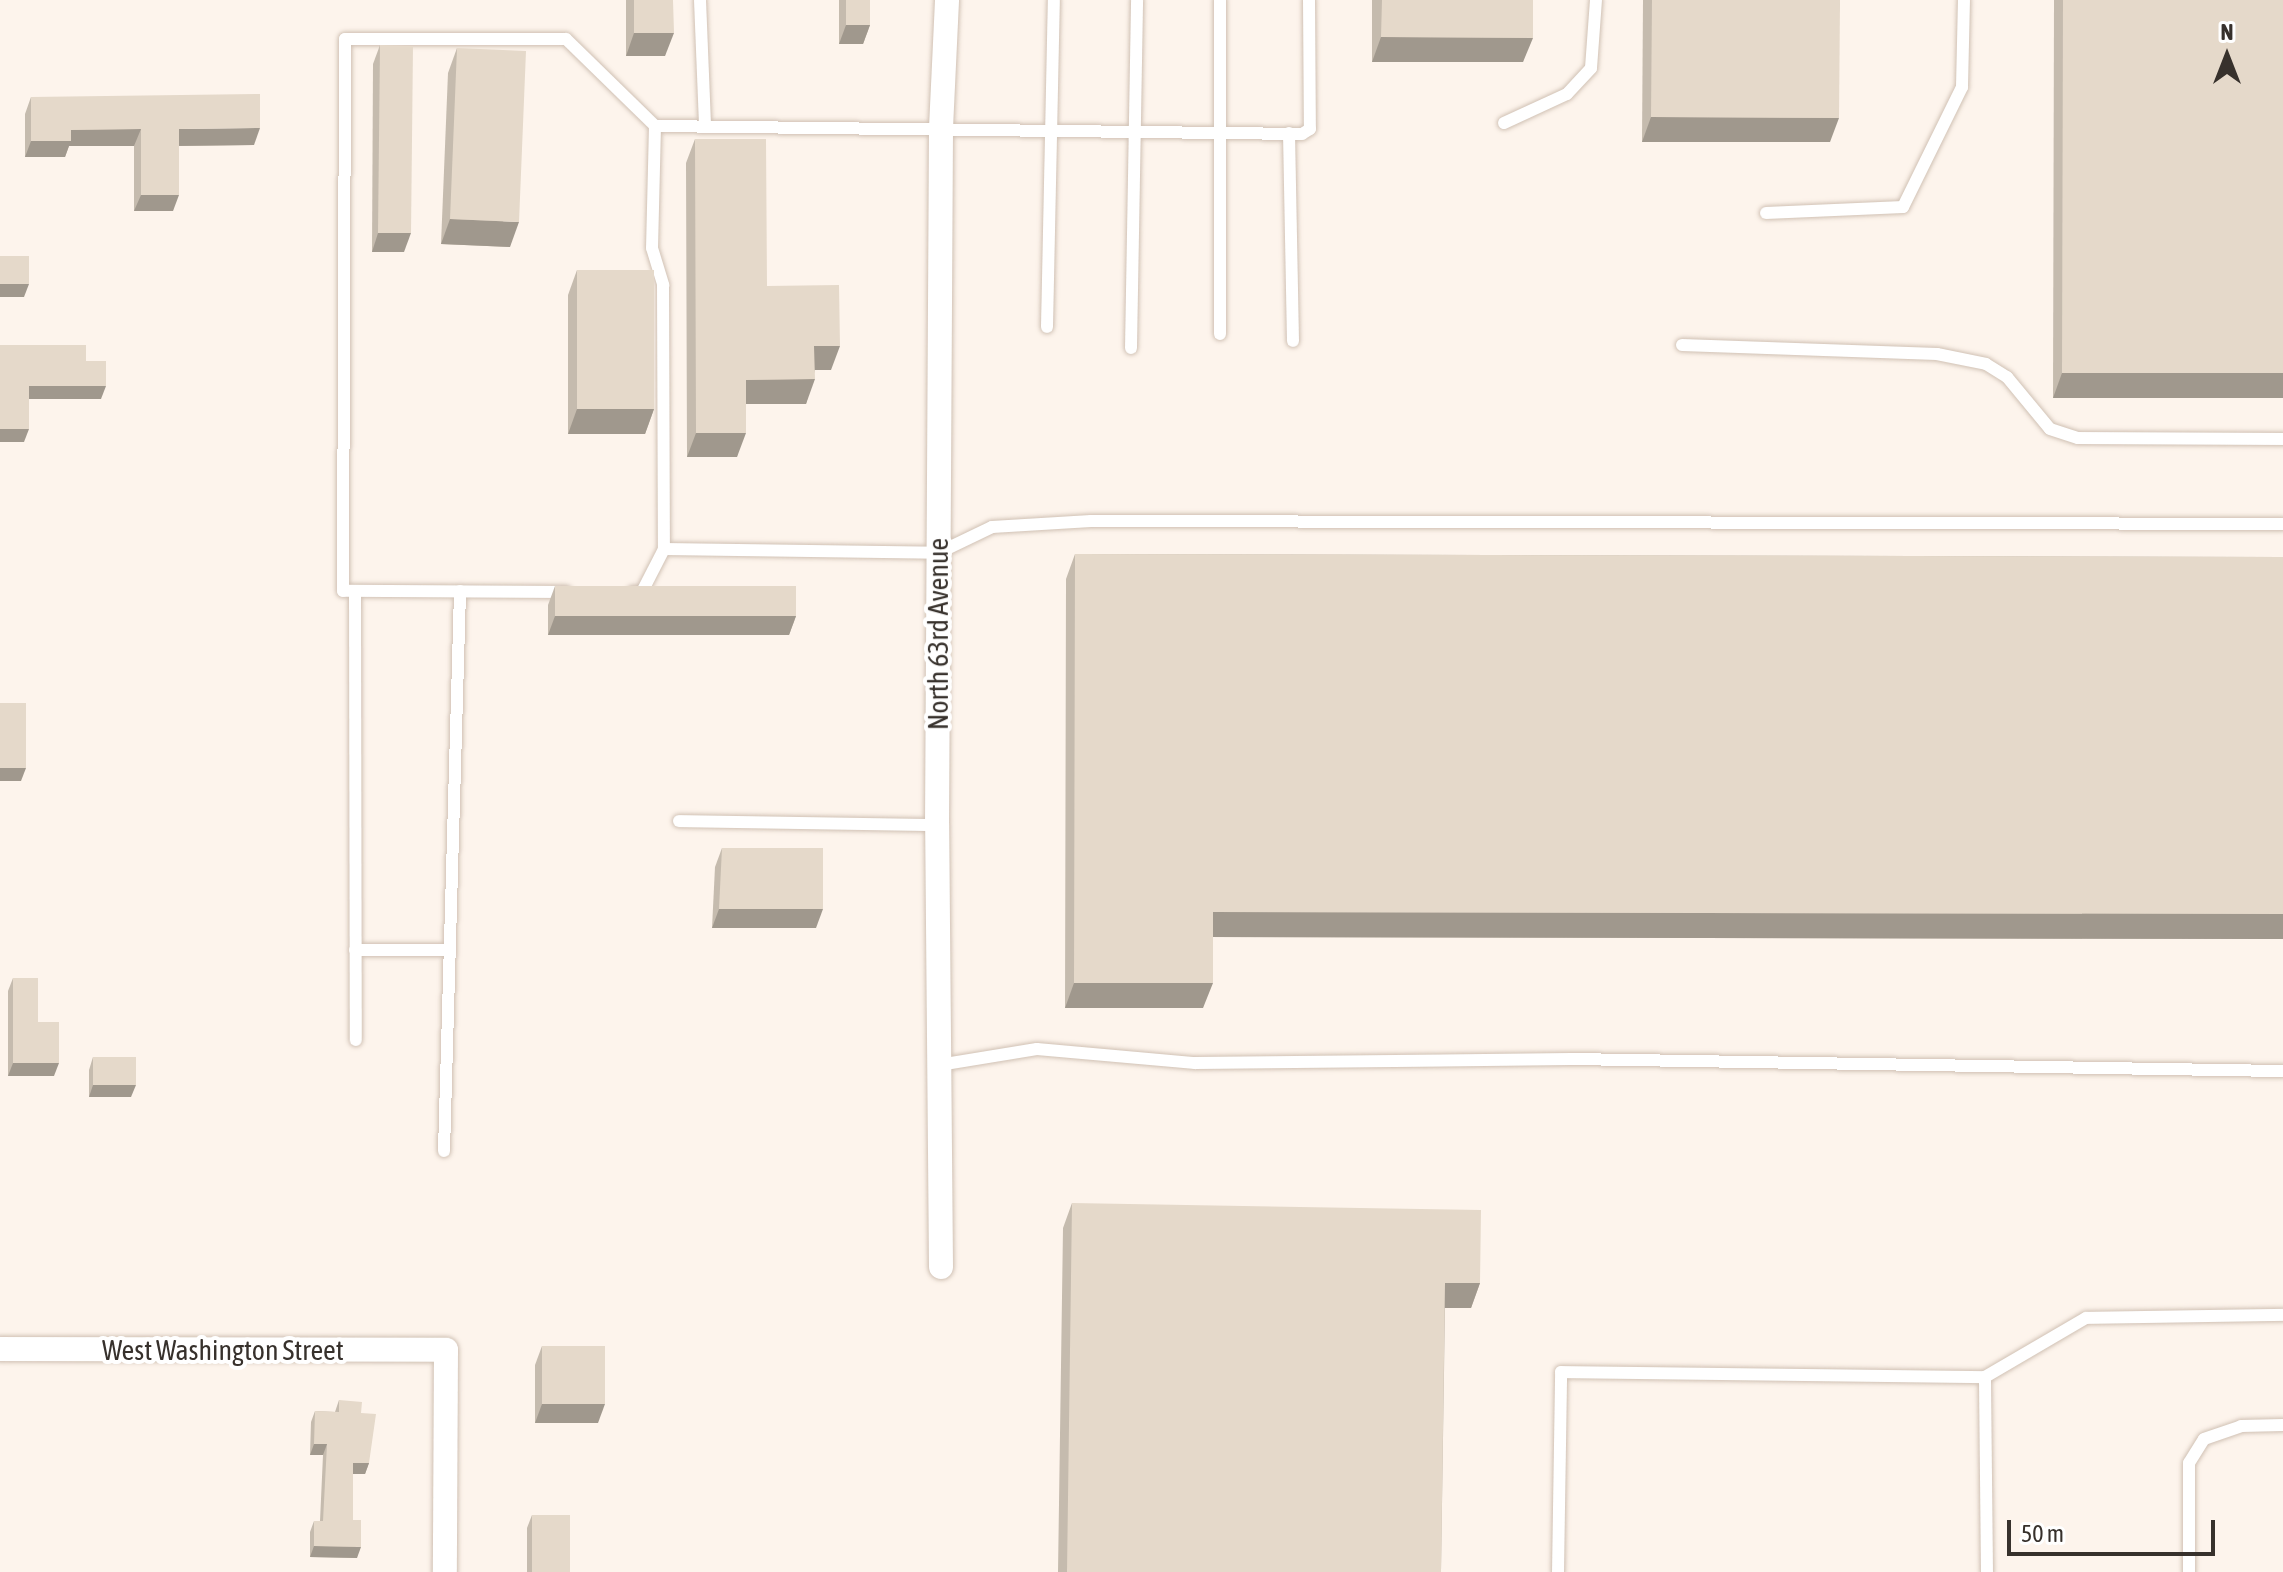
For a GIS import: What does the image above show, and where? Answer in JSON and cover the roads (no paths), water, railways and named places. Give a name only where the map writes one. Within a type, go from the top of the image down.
[{"type":"street","name":"North 63rd Avenue","points":[[941,1267],[938,553],[941,128],[947,0]]},
{"type":"street","name":"West Washington Street","points":[[0,1349],[446,1350],[445,1572]]},
{"type":"lane","points":[[700,0],[705,126]]},
{"type":"lane","points":[[1047,327],[1054,0]]},
{"type":"lane","points":[[1131,348],[1137,0]]},
{"type":"lane","points":[[1220,0],[1220,334]]},
{"type":"lane","points":[[582,592],[343,591],[345,39],[566,39],[655,126],[1302,134],[1310,129],[1309,0]]},
{"type":"lane","points":[[1504,123],[1567,94],[1591,68],[1596,0]]},
{"type":"lane","points":[[1766,213],[1903,207],[1962,87],[1964,0]]},
{"type":"lane","points":[[612,592],[642,592],[664,549],[663,285],[652,248],[655,126]]},
{"type":"lane","points":[[1289,133],[1293,341]]},
{"type":"lane","points":[[1682,345],[1937,354],[1986,364],[2007,377],[2050,429],[2078,438],[2283,439]]},
{"type":"lane","points":[[664,549],[938,553],[992,527],[1091,521],[2283,524]]},
{"type":"lane","points":[[355,591],[356,1040]]},
{"type":"lane","points":[[444,1151],[460,591]]},
{"type":"lane","points":[[679,821],[937,825]]},
{"type":"lane","points":[[355,950],[450,950]]},
{"type":"lane","points":[[939,1065],[1037,1049],[1195,1063],[1571,1059],[2283,1071]]},
{"type":"lane","points":[[1558,1572],[1561,1372],[1985,1377],[2086,1318],[2283,1315]]},
{"type":"lane","points":[[1985,1377],[1987,1572]]},
{"type":"lane","points":[[2189,1572],[2189,1463],[2204,1439],[2241,1426],[2283,1425]]}]
